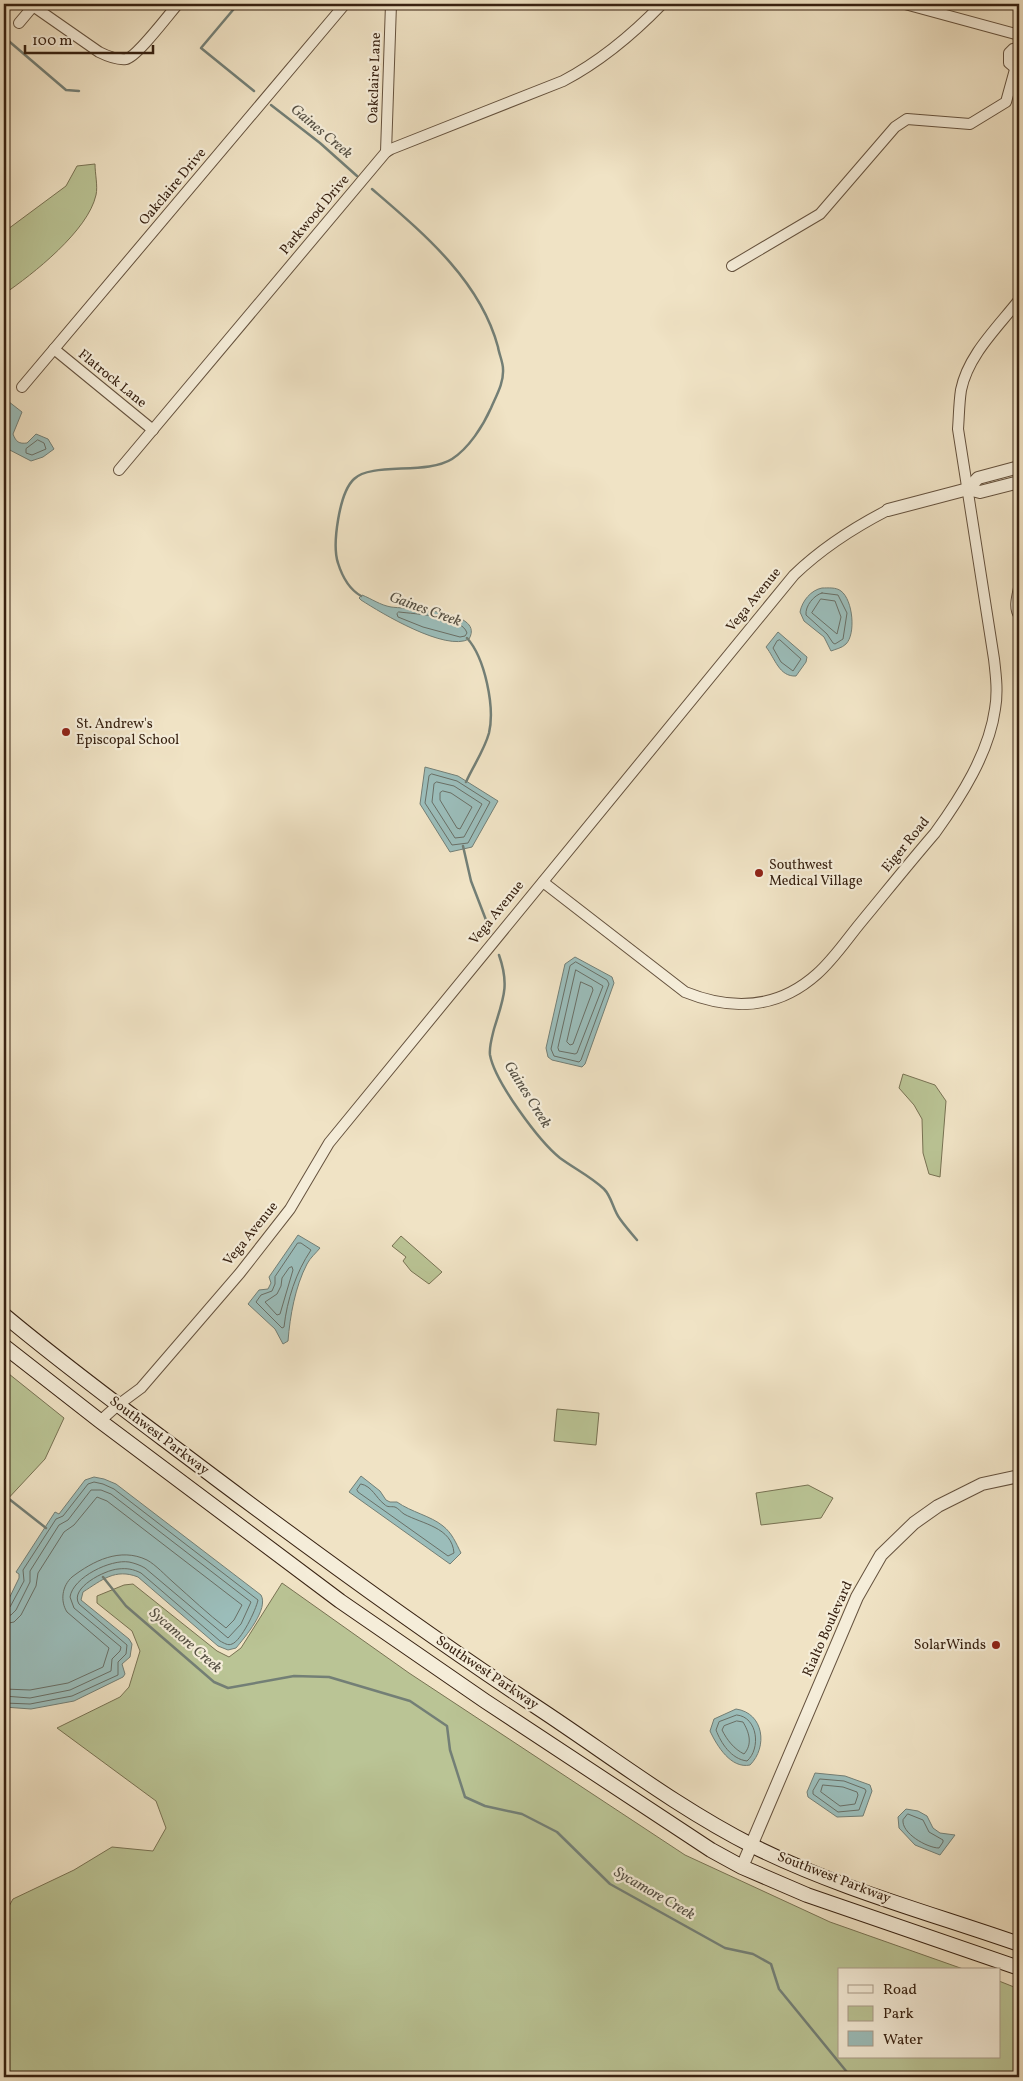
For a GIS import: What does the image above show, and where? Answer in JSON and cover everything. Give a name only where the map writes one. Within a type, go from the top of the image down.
[{"type":"main road","name":"Southwest Parkway","points":[[4,1315],[118,1405],[343,1573],[439,1642],[684,1805],[752,1845],[831,1879],[1019,1944]]},
{"type":"main road","name":"Southwest Parkway","points":[[4,1346],[100,1421],[340,1601],[485,1701],[658,1816],[742,1867],[807,1895],[1019,1968]]},
{"type":"street","points":[[19,23],[34,5],[99,52],[125,59],[135,54],[178,4]]},
{"type":"street","name":"Oakclaire Drive","points":[[22,388],[345,4]]},
{"type":"street","name":"Oakclaire Lane","points":[[386,152],[391,4]]},
{"type":"street","name":"Parkwood Drive","points":[[119,470],[386,152],[563,81],[599,60],[662,4]]},
{"type":"street","points":[[906,4],[1019,35]]},
{"type":"street","points":[[1015,68],[1009,63],[1009,53],[1013,49],[1019,48]]},
{"type":"street","points":[[732,266],[820,214],[895,127],[907,119],[970,124],[1006,102],[1019,55]]},
{"type":"street","name":"Eiger Road","points":[[543,882],[674,986],[701,999],[722,1003],[758,1004],[775,1000],[792,992],[818,973],[935,833],[950,812],[979,760],[992,728],[996,707],[996,679],[958,429],[962,388],[972,362],[980,348],[1019,300]]},
{"type":"street","name":"Flatrock Lane","points":[[54,349],[153,430]]},
{"type":"street","name":"Vega Avenue","points":[[968,489],[978,478],[1019,467]]},
{"type":"street","name":"Vega Avenue","points":[[100,1421],[141,1388],[240,1273],[290,1210],[330,1143],[794,575],[839,537],[888,510],[968,489],[980,492],[1019,482]]},
{"type":"street","points":[[1019,588],[1016,599],[1017,613],[1019,615]]},
{"type":"street","name":"Rialto Boulevard","points":[[742,1867],[856,1597],[882,1555],[914,1523],[938,1506],[982,1484],[1019,1476]]},
{"type":"green space","points":[[95,164],[96,195],[91,209],[82,223],[71,237],[44,263],[4,294],[4,221],[8,229],[66,186],[77,166]]},
{"type":"green space","points":[[903,1074],[935,1085],[946,1101],[940,1177],[929,1174],[923,1153],[922,1119],[914,1105],[899,1088]]},
{"type":"green space","points":[[401,1236],[442,1272],[429,1284],[411,1271],[403,1261],[406,1257],[392,1246]]},
{"type":"green space","points":[[4,1370],[64,1418],[45,1459],[4,1503]]},
{"type":"green space","points":[[557,1409],[599,1413],[596,1445],[554,1441]]},
{"type":"green space","points":[[808,1485],[833,1498],[821,1518],[761,1525],[756,1493]]},
{"type":"green space","points":[[282,1583],[409,1673],[685,1855],[830,1922],[960,1968],[838,1968],[838,2058],[1000,2058],[1000,1981],[1019,1989],[1019,2077],[4,2077],[4,1915],[13,1899],[74,1870],[112,1847],[153,1851],[166,1828],[156,1801],[57,1728],[120,1697],[129,1687],[140,1651],[132,1631],[97,1603],[97,1596],[124,1585],[133,1584],[217,1651],[229,1657],[241,1648]]},
{"type":"water","points":[[4,398],[22,412],[13,434],[17,441],[27,443],[36,434],[48,439],[54,449],[43,457],[31,461],[4,447],[4,426],[9,411],[4,406]]},
{"type":"water","points":[[822,588],[834,588],[841,591],[848,602],[852,617],[851,633],[846,644],[831,651],[824,637],[804,621],[800,612],[808,597],[814,591]]},
{"type":"water","points":[[362,595],[391,607],[427,610],[456,617],[466,622],[471,629],[469,639],[459,642],[430,636],[398,621],[361,600],[359,598]]},
{"type":"water","points":[[778,632],[807,657],[806,662],[796,676],[781,670],[766,647]]},
{"type":"water","points":[[425,767],[458,776],[498,801],[472,847],[450,852],[420,804]]},
{"type":"water","points":[[575,957],[612,977],[614,983],[585,1064],[582,1067],[552,1060],[548,1057],[546,1048],[565,964]]},
{"type":"water","points":[[298,1235],[320,1248],[308,1262],[299,1282],[290,1322],[288,1341],[283,1344],[275,1329],[248,1304],[259,1290],[268,1289],[271,1283],[269,1277]]},
{"type":"water","points":[[361,1476],[380,1491],[386,1500],[397,1502],[408,1509],[433,1519],[443,1526],[451,1535],[461,1553],[450,1564],[349,1492]]},
{"type":"water","points":[[94,1477],[116,1484],[261,1595],[263,1601],[262,1608],[255,1623],[236,1648],[228,1650],[218,1646],[138,1577],[122,1574],[109,1577],[83,1592],[81,1600],[129,1639],[132,1644],[130,1657],[122,1664],[125,1674],[123,1677],[74,1701],[31,1709],[4,1707],[4,1609],[19,1578],[19,1574],[16,1572],[55,1512],[59,1514],[85,1480]]},
{"type":"water","points":[[736,1709],[753,1717],[760,1732],[759,1749],[756,1758],[750,1765],[743,1765],[731,1760],[721,1749],[710,1731],[714,1719]]},
{"type":"water","points":[[815,1773],[845,1776],[870,1785],[872,1791],[863,1816],[837,1817],[808,1797],[807,1792]]},
{"type":"water","points":[[906,1809],[918,1811],[927,1816],[933,1828],[940,1833],[955,1835],[940,1855],[915,1845],[899,1828],[898,1817]]},
{"type":"waterway","name":"Gaines Creek","points":[[238,4],[201,48],[254,91]]},
{"type":"waterway","points":[[4,37],[66,90],[79,91]]},
{"type":"waterway","name":"Gaines Creek","points":[[271,105],[320,143],[357,176]]},
{"type":"waterway","name":"Gaines Creek","points":[[361,596],[346,582],[336,555],[338,520],[344,496],[349,486],[354,479],[362,474],[373,471],[429,466],[441,464],[452,459],[470,443],[484,422],[499,389],[503,374],[502,361],[490,323],[464,279],[430,241],[372,189]]},
{"type":"waterway","name":"Gaines Creek","points":[[466,782],[487,740],[491,722],[487,683],[479,658],[467,638]]},
{"type":"waterway","name":"Gaines Creek","points":[[463,846],[471,881],[491,933]]},
{"type":"waterway","name":"Gaines Creek","points":[[499,955],[505,984],[490,1045],[490,1055],[500,1080],[519,1110],[551,1150],[604,1189],[618,1215],[637,1240]]},
{"type":"waterway","name":"Sycamore Creek","points":[[4,1495],[46,1528]]},
{"type":"waterway","name":"Sycamore Creek","points":[[103,1577],[126,1606],[214,1682],[228,1688],[294,1676],[329,1677],[410,1701],[447,1726],[450,1750],[465,1797],[485,1806],[522,1814],[557,1832],[610,1884],[725,1948],[753,1954],[771,1964],[779,1989],[851,2077]]},
{"type":"place","name":"St. Andrew's Episcopal School","points":[[66,732]]},
{"type":"place","name":"Southwest Medical Village","points":[[759,873]]},
{"type":"place","name":"SolarWinds","points":[[996,1645]]}]
